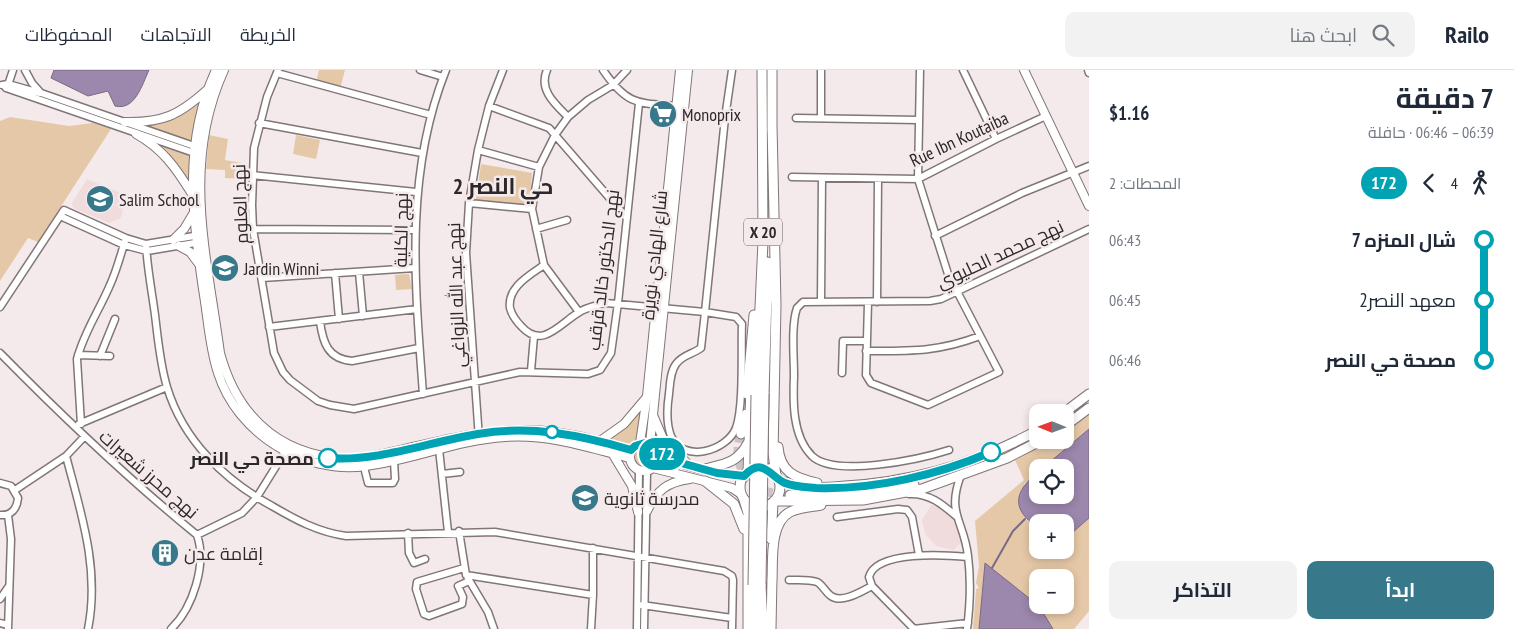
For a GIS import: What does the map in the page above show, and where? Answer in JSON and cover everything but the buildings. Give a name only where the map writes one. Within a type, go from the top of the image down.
[{"type":"highway","name":"X 20","points":[[756,629],[763,241],[762,70]]},
{"type":"highway","name":"X 20","points":[[760,394],[772,125],[772,70]]},
{"type":"highway","points":[[771,629],[774,502],[780,490],[773,453],[776,305],[772,125]]},
{"type":"highway","points":[[748,629],[748,512],[740,488],[746,474],[749,441],[763,177]]},
{"type":"highway","points":[[741,434],[746,418],[748,360],[755,312]]},
{"type":"highway","points":[[774,382],[778,450],[784,468],[802,480],[850,486]]},
{"type":"highway","points":[[1074,405],[1089,394]]},
{"type":"highway","points":[[1074,419],[1089,408]]},
{"type":"highway","points":[[746,474],[760,468],[772,471],[777,477],[796,486],[818,488],[850,486],[931,473],[980,457],[1029,434]]},
{"type":"highway","points":[[704,469],[731,463],[738,458],[749,441]]},
{"type":"highway","points":[[772,582],[775,536],[780,520],[784,516],[796,510],[892,496],[922,489],[1007,458],[1029,447]]},
{"type":"highway","points":[[790,495],[863,493],[948,479]]},
{"type":"highway","points":[[705,481],[730,500],[738,509],[747,546]]},
{"type":"highway","points":[[743,497],[755,507],[767,506],[774,502],[850,501]]},
{"type":"highway","name":"X 20","points":[[757,585],[763,629]]},
{"type":"main road","points":[[216,70],[207,90],[197,150],[193,196],[194,212],[220,353],[226,374],[244,408],[287,449],[328,458],[360,459],[479,437],[530,430],[600,441],[630,454]]},
{"type":"main road","points":[[224,70],[214,92],[197,150],[200,265],[213,354],[223,386],[250,425],[287,449],[328,465],[364,467],[394,461],[479,437],[530,436],[559,439],[612,453],[630,454]]},
{"type":"main road","name":"شارع الهادي نويرة","points":[[653,446],[653,414],[660,308],[675,106],[680,70]]},
{"type":"main road","name":"شارع الهادي نويرة","points":[[640,443],[660,308],[688,70]]},
{"type":"main road","points":[[1024,70],[1089,206]]},
{"type":"main road","points":[[125,122],[144,122],[174,115],[207,90]]},
{"type":"main road","points":[[136,134],[152,143],[169,158],[193,196]]},
{"type":"main road","points":[[173,240],[184,229],[194,212]]},
{"type":"main road","points":[[179,246],[190,252],[200,265]]},
{"type":"main road","points":[[600,441],[624,424],[647,396]]},
{"type":"main road","points":[[653,414],[664,441],[672,451],[691,466]]},
{"type":"main road","points":[[630,454],[640,443],[653,446],[666,457],[691,466],[722,474],[746,474]]},
{"type":"main road","points":[[646,470],[658,459],[653,446]]},
{"type":"main road","points":[[612,453],[632,486],[638,512]]},
{"type":"main road","points":[[630,454],[632,465],[646,470],[693,478],[732,488],[743,497]]},
{"type":"main road","points":[[647,511],[656,494],[664,487],[671,483],[693,478]]},
{"type":"street","points":[[4,85],[13,70]]},
{"type":"street","points":[[26,70],[32,83],[41,93]]},
{"type":"street","points":[[420,70],[443,77]]},
{"type":"street","name":"نهج الكلية","points":[[423,394],[415,268],[416,192],[422,153],[431,115],[446,70]]},
{"type":"street","name":"نهج عبد الله الزواغي","points":[[479,437],[466,253],[469,204],[478,150],[489,106],[503,70]]},
{"type":"street","points":[[547,70],[544,83],[546,92],[551,100],[568,117]]},
{"type":"street","points":[[603,70],[620,92],[639,103],[684,106]]},
{"type":"street","points":[[579,312],[544,264],[532,209],[539,167],[555,135],[568,117],[588,100],[613,85],[627,70]]},
{"type":"street","points":[[544,264],[519,284],[510,298],[512,316],[526,332],[534,336],[549,335],[579,312],[594,305],[618,303],[706,312],[736,317],[742,324],[739,412],[736,427],[727,442],[720,447],[700,451],[684,447],[674,440],[668,423],[667,407],[671,380],[676,364],[686,355],[701,348],[706,312],[725,118],[732,70]]},
{"type":"street","points":[[821,70],[821,117]]},
{"type":"street","points":[[868,302],[866,351],[868,382],[928,405],[999,372],[957,293],[935,236],[918,178],[920,70]]},
{"type":"street","points":[[964,70],[996,139]]},
{"type":"street","points":[[278,72],[431,115]]},
{"type":"street","name":"نهج العلوم","points":[[278,72],[259,123],[254,148],[252,175],[253,229],[274,353],[283,372],[304,392],[318,401],[354,409],[474,382]]},
{"type":"street","points":[[4,85],[41,93],[125,122],[197,150]]},
{"type":"street","points":[[4,85],[136,134],[197,150]]},
{"type":"street","name":"نهج الدكتور خالد قرقب","points":[[474,382],[531,371],[588,374],[600,370],[611,353],[639,103]]},
{"type":"street","points":[[489,106],[548,128],[626,216]]},
{"type":"street","name":"Rue Ibn Koutaiba","points":[[792,177],[918,178],[1046,116]]},
{"type":"street","points":[[796,118],[919,120]]},
{"type":"street","points":[[259,123],[422,153]]},
{"type":"street","points":[[478,150],[539,167]]},
{"type":"street","points":[[935,236],[1072,171],[1089,166]]},
{"type":"street","points":[[252,175],[416,192]]},
{"type":"street","points":[[820,301],[822,178]]},
{"type":"street","points":[[877,302],[878,179]]},
{"type":"street","points":[[469,204],[532,209]]},
{"type":"street","points":[[0,308],[62,213],[147,251],[179,246],[200,238]]},
{"type":"street","points":[[536,229],[567,220]]},
{"type":"street","points":[[253,229],[415,230]]},
{"type":"street","name":"نهج محمد الحليوي","points":[[949,450],[899,463],[878,465],[822,462],[813,456],[799,433],[795,414],[795,312],[799,304],[820,301],[930,301],[957,293],[1089,229]]},
{"type":"street","points":[[125,241],[146,244],[200,238]]},
{"type":"street","points":[[81,424],[78,355],[83,339],[110,286],[125,241]]},
{"type":"street","points":[[146,244],[161,364],[167,387],[182,422],[200,450],[229,478],[257,497],[296,519],[328,533],[346,536],[448,532],[504,533],[729,573],[733,580],[732,629]]},
{"type":"street","points":[[262,278],[415,268]]},
{"type":"street","points":[[359,272],[363,316]]},
{"type":"street","points":[[335,273],[339,319]]},
{"type":"street","points":[[269,328],[417,309]]},
{"type":"street","points":[[100,356],[115,319]]},
{"type":"street","points":[[320,322],[325,346],[338,358],[344,360],[352,361],[420,348]]},
{"type":"street","points":[[531,371],[534,336]]},
{"type":"street","points":[[866,351],[935,350],[980,336]]},
{"type":"street","points":[[842,373],[843,341],[867,341]]},
{"type":"street","name":"نهج محرز شعيرات","points":[[0,352],[73,427],[153,500],[197,535],[242,513],[257,497],[287,449]]},
{"type":"street","points":[[78,355],[110,356]]},
{"type":"street","points":[[73,427],[167,387]]},
{"type":"street","points":[[15,490],[66,456],[84,437]]},
{"type":"street","points":[[439,449],[448,532]]},
{"type":"street","points":[[66,456],[87,534],[90,556],[93,588],[88,629]]},
{"type":"street","points":[[364,467],[368,483],[393,483],[395,479],[394,461]]},
{"type":"street","points":[[644,629],[642,605],[643,557],[647,511],[646,470]]},
{"type":"street","points":[[643,557],[638,512],[646,470]]},
{"type":"street","points":[[442,474],[460,472]]},
{"type":"street","points":[[961,475],[954,495],[956,516],[966,540],[968,557],[967,626],[914,629],[872,586],[869,577],[877,565],[919,555],[968,557]]},
{"type":"street","points":[[0,484],[10,486],[15,490],[18,503],[8,515],[0,515]]},
{"type":"street","points":[[892,496],[921,494],[943,504],[956,516]]},
{"type":"street","points":[[837,517],[898,509],[907,510],[912,518],[919,555]]},
{"type":"street","points":[[0,623],[8,627],[11,539],[8,515]]},
{"type":"street","points":[[459,532],[466,574],[488,612],[495,629]]},
{"type":"street","points":[[408,533],[411,559],[414,563],[425,559]]},
{"type":"street","points":[[172,629],[179,622],[196,584],[200,563],[200,542],[197,535]]},
{"type":"street","points":[[591,629],[594,595],[593,548]]},
{"type":"street","points":[[466,574],[458,586],[462,597],[462,604],[429,616],[424,614],[416,589],[417,582],[466,574],[594,595]]},
{"type":"street","points":[[789,580],[814,581],[821,585],[830,596],[838,599],[852,596],[872,586]]},
{"type":"street","points":[[0,599],[10,585]]},
{"type":"street","points":[[642,605],[732,618]]},
{"type":"street","points":[[637,629],[642,605]]},
{"type":"shaded area","points":[[54,70],[149,70],[137,96],[128,105],[122,107],[115,106],[108,91],[88,96],[51,78]]},
{"type":"shaded area","points":[[319,70],[345,70],[340,89],[316,82]]},
{"type":"shaded area","points":[[202,98],[191,140],[190,186],[180,169],[143,124],[175,118]]},
{"type":"shaded area","points":[[10,117],[69,126],[93,123],[111,129],[38,242],[28,238],[0,281],[0,121]]},
{"type":"shaded area","points":[[209,135],[228,139],[225,160],[247,164],[246,179],[225,178],[225,170],[206,169]]},
{"type":"shaded area","points":[[296,135],[320,140],[316,159],[293,154]]},
{"type":"shaded area","points":[[481,164],[532,173],[529,207],[493,204],[476,199]]},
{"type":"shaded area","name":"Salim School","points":[[87,179],[126,195],[121,218],[109,223],[73,208],[72,203]]},
{"type":"shaded area","name":"Jardin Winni","points":[[234,258],[236,274],[216,278],[214,261]]},
{"type":"shaded area","points":[[409,274],[412,289],[396,290],[395,275]]},
{"type":"shaded area","points":[[641,410],[637,439],[629,446],[609,440]]},
{"type":"shaded area","points":[[1089,415],[1089,429],[1074,442],[1074,426]]},
{"type":"shaded area","points":[[1089,429],[1089,518],[1074,531],[1074,514],[1029,514],[1029,520],[1023,514],[1019,500],[1020,494],[1029,480],[1029,504],[1074,504],[1074,459],[1053,459],[1065,449],[1074,449],[1074,442]]},
{"type":"shaded area","points":[[1035,449],[1065,449],[1053,459],[1029,459],[1029,480],[1024,484],[1025,519],[1029,522],[1029,559],[1074,559],[1074,531],[1089,518],[1089,611],[1074,629],[973,629],[976,589],[979,588],[976,583],[979,566],[975,521],[1024,480],[1015,460]]},
{"type":"shaded area","points":[[639,450],[647,450],[652,455],[650,466],[639,468],[634,463],[634,455]]},
{"type":"shaded area","points":[[940,504],[959,525],[963,541],[953,550],[936,546],[925,534],[922,520],[931,505]]},
{"type":"shaded area","points":[[985,563],[1029,598],[1029,614],[1044,614],[1053,629],[979,629]]},
{"type":"waterway","points":[[992,568],[1013,531],[1025,519]]},
{"type":"tunnel","points":[[741,434],[738,447],[739,459],[742,469],[748,478],[765,491],[790,495]]},
{"type":"bus line","name":"172","points":[[328,458],[360,459],[478,434],[530,430],[559,433],[600,441],[631,450],[640,443],[650,444],[674,461],[717,473],[744,476],[754,469],[766,468],[787,484],[818,488],[899,480],[958,465],[991,452]]},
{"type":"place","name":"Monoprix","points":[[663,114]]},
{"type":"place","name":"Salim School","points":[[100,199]]},
{"type":"place","name":"Jardin Winni","points":[[225,268]]},
{"type":"place","name":"مصحة حي النصر","points":[[328,458]]},
{"type":"place","name":"مدرسة ثانوية","points":[[585,498]]},
{"type":"place","name":"إقامة عدن","points":[[165,553]]},
{"type":"district","name":"حي النصر 2","points":[[503,186]]}]
